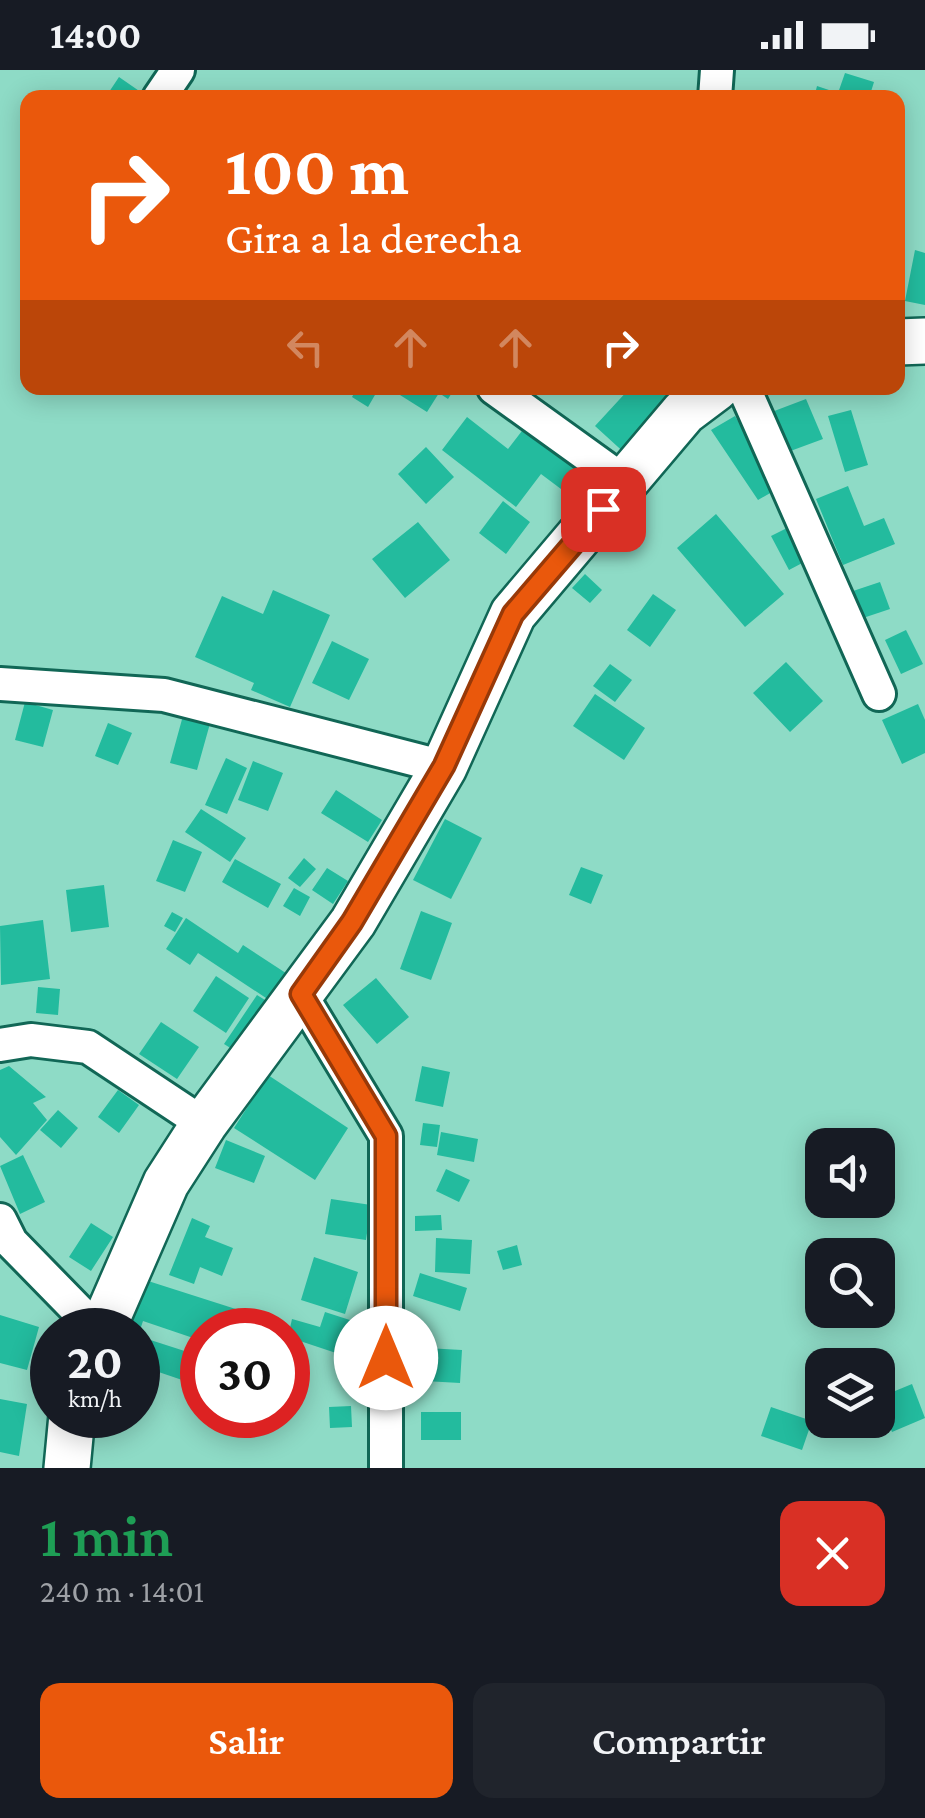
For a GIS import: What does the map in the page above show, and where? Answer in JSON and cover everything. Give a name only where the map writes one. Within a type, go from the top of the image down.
[{"type":"street","points":[[504,395],[626,483]]},
{"type":"street","points":[[110,1308],[166,1183],[204,1124],[352,922],[444,766],[513,614],[684,412],[707,395]]},
{"type":"street","points":[[747,395],[879,694]]},
{"type":"street","points":[[0,684],[164,696],[444,766]]},
{"type":"street","points":[[301,994],[386,1136],[386,1468]]},
{"type":"street","points":[[0,1044],[31,1040],[88,1048],[204,1124]]},
{"type":"street","points":[[4,1235],[78,1308]]},
{"type":"street","points":[[67,1468],[70,1438]]},
{"type":"building","points":[[845,73],[874,82],[872,90],[839,90]]},
{"type":"building","points":[[119,77],[138,90],[110,90]]},
{"type":"building","points":[[915,250],[925,253],[925,305],[905,301]]},
{"type":"building","points":[[353,395],[375,395],[368,407]]},
{"type":"building","points":[[400,395],[438,395],[427,412]]},
{"type":"building","points":[[624,395],[665,395],[676,404],[629,457],[595,426]]},
{"type":"building","points":[[806,399],[823,439],[785,453],[769,413]]},
{"type":"building","points":[[851,410],[868,465],[845,472],[828,416]]},
{"type":"building","points":[[735,416],[779,488],[758,500],[711,430]]},
{"type":"building","points":[[467,417],[508,449],[525,427],[606,480],[585,507],[541,474],[516,507],[442,450]]},
{"type":"building","points":[[426,447],[454,477],[426,504],[398,474]]},
{"type":"building","points":[[848,486],[864,526],[884,518],[895,544],[843,565],[816,499]]},
{"type":"building","points":[[503,501],[530,522],[506,554],[479,533]]},
{"type":"building","points":[[716,514],[784,594],[745,627],[677,548]]},
{"type":"building","points":[[418,522],[450,560],[405,598],[372,559]]},
{"type":"building","points":[[789,527],[806,561],[789,570],[771,536]]},
{"type":"building","points":[[585,574],[602,590],[590,603],[572,588]]},
{"type":"building","points":[[880,582],[890,609],[863,618],[853,591]]},
{"type":"building","points":[[273,590],[330,615],[290,707],[251,690],[254,683],[195,657],[222,596],[263,614]]},
{"type":"building","points":[[653,594],[676,610],[650,647],[627,630]]},
{"type":"building","points":[[906,630],[923,664],[901,674],[885,640]]},
{"type":"building","points":[[332,641],[369,659],[349,700],[312,683]]},
{"type":"building","points":[[786,662],[823,701],[790,732],[753,693]]},
{"type":"building","points":[[610,664],[632,680],[615,702],[593,686]]},
{"type":"building","points":[[595,694],[645,728],[624,760],[573,726]]},
{"type":"building","points":[[25,702],[53,710],[43,747],[15,740]]},
{"type":"building","points":[[918,704],[925,720],[925,753],[902,764],[882,720]]},
{"type":"building","points":[[184,712],[211,720],[197,770],[170,763]]},
{"type":"building","points":[[108,723],[132,733],[118,765],[95,756]]},
{"type":"building","points":[[226,758],[247,768],[227,814],[205,805]]},
{"type":"building","points":[[253,761],[283,773],[268,811],[238,800]]},
{"type":"building","points":[[336,790],[382,820],[368,842],[321,813]]},
{"type":"building","points":[[201,809],[246,838],[230,862],[185,832]]},
{"type":"building","points":[[445,819],[482,838],[451,899],[413,880]]},
{"type":"building","points":[[173,840],[202,852],[185,892],[156,881]]},
{"type":"building","points":[[304,858],[316,869],[300,887],[288,878]]},
{"type":"building","points":[[235,859],[281,884],[268,908],[222,882]]},
{"type":"building","points":[[581,867],[603,875],[591,904],[569,895]]},
{"type":"building","points":[[327,868],[348,881],[333,904],[312,890]]},
{"type":"building","points":[[104,885],[109,927],[71,932],[66,890]]},
{"type":"building","points":[[294,888],[310,897],[300,916],[283,906]]},
{"type":"building","points":[[421,911],[452,923],[431,980],[400,969]]},
{"type":"building","points":[[172,912],[183,918],[175,932],[164,926]]},
{"type":"building","points":[[186,918],[238,953],[243,945],[298,981],[281,1008],[198,953],[190,965],[166,949]]},
{"type":"building","points":[[43,920],[50,979],[1,985],[0,926]]},
{"type":"building","points":[[216,976],[249,998],[226,1033],[193,1011]]},
{"type":"building","points":[[376,978],[409,1017],[377,1044],[343,1005]]},
{"type":"building","points":[[38,987],[60,989],[58,1015],[36,1013]]},
{"type":"building","points":[[257,995],[281,1010],[248,1059],[224,1044]]},
{"type":"building","points":[[161,1022],[199,1047],[177,1079],[139,1054]]},
{"type":"building","points":[[9,1066],[46,1097],[33,1103],[47,1120],[16,1155],[0,1137],[0,1070]]},
{"type":"building","points":[[422,1066],[450,1072],[443,1107],[415,1101]]},
{"type":"building","points":[[268,1075],[348,1128],[315,1180],[234,1128]]},
{"type":"building","points":[[118,1090],[139,1105],[119,1133],[98,1117]]},
{"type":"building","points":[[58,1110],[78,1128],[61,1148],[40,1130]]},
{"type":"building","points":[[423,1123],[440,1125],[437,1147],[420,1145]]},
{"type":"building","points":[[441,1132],[478,1139],[474,1162],[437,1155]]},
{"type":"building","points":[[226,1140],[265,1156],[254,1183],[215,1168]]},
{"type":"building","points":[[23,1155],[45,1202],[20,1214],[0,1166]]},
{"type":"building","points":[[446,1169],[470,1180],[459,1202],[436,1191]]},
{"type":"building","points":[[331,1199],[371,1205],[366,1240],[325,1234]]},
{"type":"building","points":[[441,1215],[442,1230],[415,1231],[415,1216]]},
{"type":"building","points":[[192,1218],[210,1226],[205,1237],[233,1248],[222,1276],[200,1267],[194,1284],[169,1275]]},
{"type":"building","points":[[91,1223],[113,1237],[91,1271],[69,1257]]},
{"type":"building","points":[[436,1238],[472,1240],[470,1274],[435,1272]]},
{"type":"building","points":[[517,1245],[522,1265],[503,1270],[497,1251]]},
{"type":"building","points":[[314,1257],[358,1272],[345,1314],[301,1300]]},
{"type":"building","points":[[420,1273],[467,1288],[460,1311],[413,1296]]},
{"type":"building","points":[[145,1280],[233,1308],[180,1308],[180,1334],[160,1327],[160,1308],[136,1308]]},
{"type":"building","points":[[325,1312],[356,1322],[345,1356],[310,1344],[310,1324],[320,1327]]},
{"type":"building","points":[[0,1315],[30,1324],[27,1370],[0,1363]]},
{"type":"building","points":[[410,1332],[427,1333],[426,1348],[462,1350],[460,1383],[407,1380]]},
{"type":"building","points":[[160,1343],[180,1350],[180,1379],[160,1372]]},
{"type":"building","points":[[912,1384],[925,1418],[895,1431],[895,1391]]},
{"type":"building","points":[[0,1399],[27,1404],[19,1456],[0,1452]]},
{"type":"building","points":[[351,1406],[352,1427],[330,1428],[329,1407]]},
{"type":"building","points":[[771,1407],[805,1419],[802,1450],[761,1436]]},
{"type":"building","points":[[421,1412],[461,1412],[461,1440],[421,1440]]},
{"type":"route","points":[[386,1358],[386,1136],[301,994],[352,922],[444,766],[513,614],[603,509]]}]
